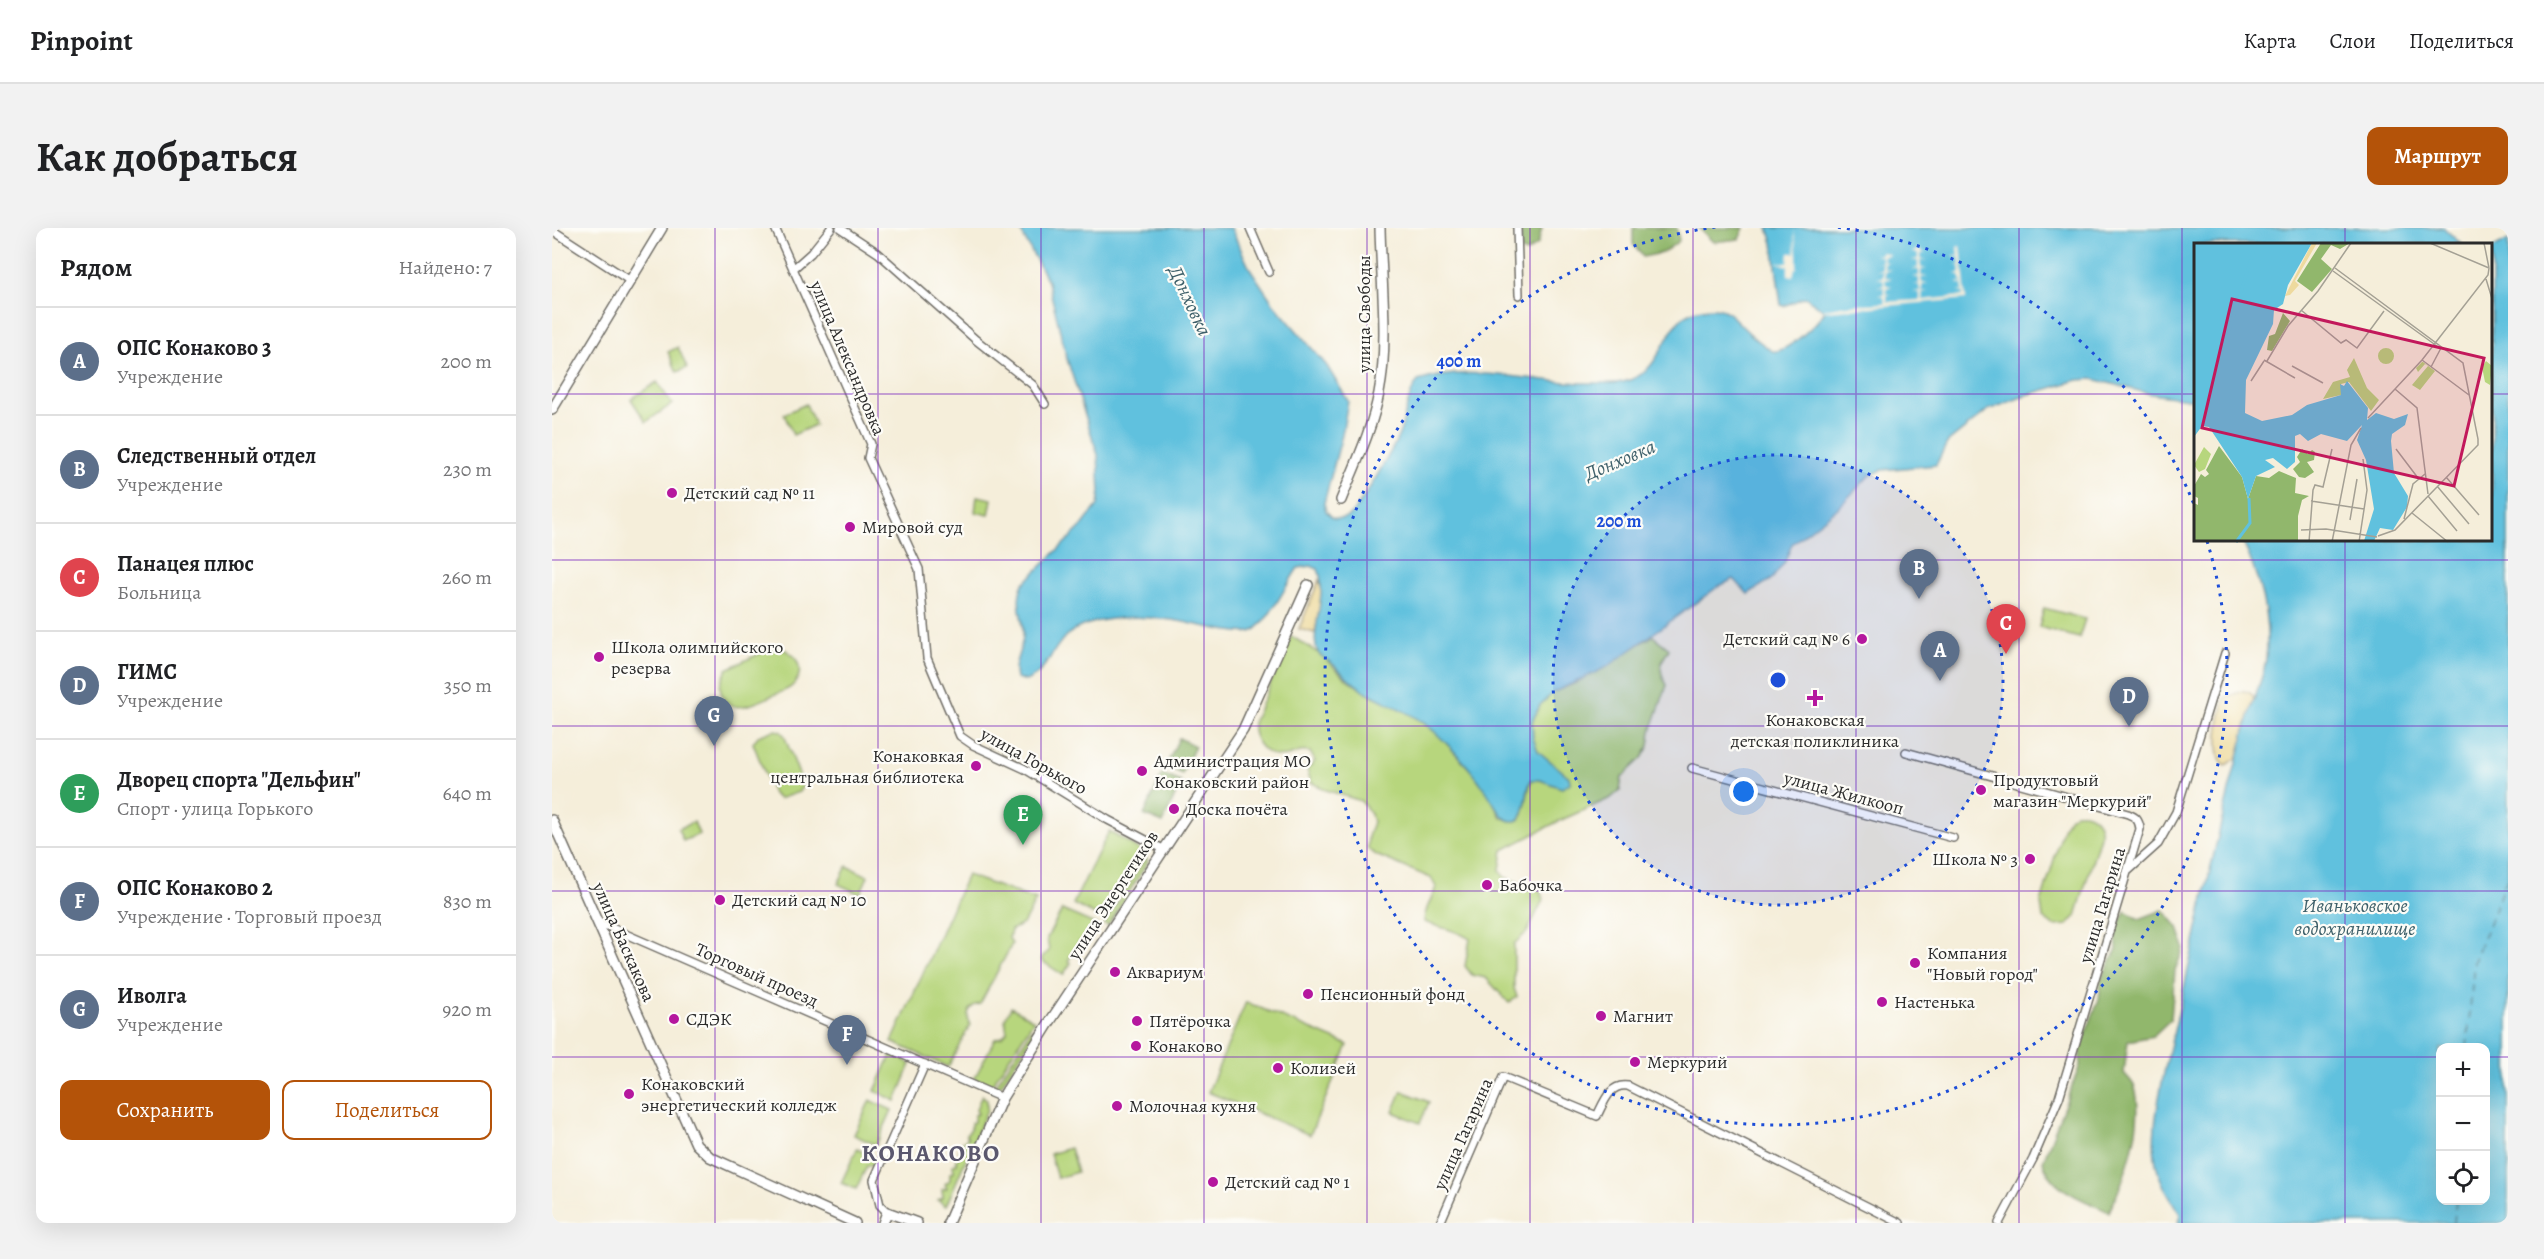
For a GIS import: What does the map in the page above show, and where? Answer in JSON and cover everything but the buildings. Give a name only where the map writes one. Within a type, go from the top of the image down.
[{"type":"main road","points":[[552,410],[662,228]]},
{"type":"main road","name":"улица Свободы","points":[[1341,500],[1373,418],[1381,386],[1384,347],[1380,228]]},
{"type":"main road","name":"улица Энергетиков","points":[[948,1223],[1002,1098],[1048,1023],[1243,730],[1308,585]]},
{"type":"main road","name":"улица Баскакова","points":[[552,820],[677,1101],[702,1151],[716,1160],[855,1223]]},
{"type":"main road","points":[[883,1223],[887,1212],[917,1223]]},
{"type":"street","name":"улица Александровка","points":[[775,228],[842,374],[871,444],[868,458],[915,558]]},
{"type":"street","points":[[793,269],[811,253],[831,228]]},
{"type":"street","points":[[840,228],[878,253],[976,340],[1033,385],[1045,404]]},
{"type":"street","points":[[1250,228],[1269,273]]},
{"type":"street","points":[[1517,228],[1519,295]]},
{"type":"street","points":[[552,230],[630,280]]},
{"type":"street","name":"улица Горького","points":[[915,558],[919,569],[927,658],[960,736],[973,745],[1025,769],[1108,820],[1163,849]]},
{"type":"street","points":[[2128,872],[2158,844],[2176,812],[2225,653]]},
{"type":"street","name":"улица Гагарина","points":[[1906,752],[2135,817],[2140,829],[2059,1098],[2033,1159],[1999,1223]]},
{"type":"street","name":"улица Жилкооп","points":[[1692,768],[1953,838]]},
{"type":"street","name":"Торговый проезд","points":[[598,922],[644,940],[777,1001],[1002,1098]]},
{"type":"street","points":[[887,1212],[879,1205],[874,1180],[925,1064]]},
{"type":"street","name":"улица Гагарина","points":[[1440,1223],[1503,1077],[1597,1116],[1614,1088],[1621,1084],[1628,1086],[1900,1223]]},
{"type":"green space","points":[[1521,228],[1542,228],[1538,244],[1526,253],[1521,251]]},
{"type":"green space","points":[[1633,228],[1677,228],[1679,241],[1662,253],[1643,257],[1633,244]]},
{"type":"green space","points":[[1699,228],[1744,228],[1739,239],[1713,242]]},
{"type":"green space","points":[[678,347],[687,368],[677,372],[668,352]]},
{"type":"green space","points":[[657,382],[672,404],[646,422],[631,399]]},
{"type":"green space","points":[[806,404],[815,425],[793,435],[784,414]]},
{"type":"green space","points":[[977,496],[992,499],[989,515],[975,512]]},
{"type":"green space","points":[[2044,608],[2085,619],[2079,638],[2039,627]]},
{"type":"green space","points":[[1291,636],[1320,654],[1348,680],[1366,692],[1416,717],[1438,734],[1484,785],[1501,817],[1512,821],[1519,820],[1523,815],[1531,780],[1540,780],[1562,788],[1570,783],[1569,777],[1538,751],[1533,738],[1532,722],[1540,705],[1554,692],[1576,683],[1653,636],[1669,649],[1661,667],[1667,685],[1651,731],[1649,746],[1642,758],[1622,777],[1620,790],[1611,798],[1559,821],[1503,850],[1500,870],[1504,877],[1540,890],[1543,900],[1527,932],[1514,944],[1514,988],[1517,997],[1509,1003],[1486,978],[1472,975],[1465,966],[1470,939],[1424,922],[1436,887],[1431,878],[1376,855],[1368,849],[1368,837],[1373,822],[1371,814],[1361,801],[1323,789],[1311,782],[1307,769],[1315,761],[1310,752],[1287,756],[1273,755],[1262,748],[1258,742],[1253,723]]},
{"type":"green space","points":[[778,648],[790,653],[798,662],[799,674],[792,686],[785,691],[740,707],[732,706],[727,702],[722,696],[720,685],[727,669],[769,649]]},
{"type":"green space","points":[[774,730],[784,735],[803,785],[799,792],[779,799],[773,794],[753,743],[758,736]]},
{"type":"green space","points":[[1179,738],[1195,746],[1182,774],[1166,766]]},
{"type":"green space","points":[[1162,774],[1181,782],[1163,823],[1144,815]]},
{"type":"green space","points":[[2076,813],[2091,815],[2095,818],[2098,821],[2100,836],[2076,916],[2068,925],[2054,926],[2043,918],[2041,903],[2064,826]]},
{"type":"green space","points":[[694,822],[699,834],[683,841],[678,829]]},
{"type":"green space","points":[[1109,831],[1142,851],[1099,917],[1073,904]]},
{"type":"green space","points":[[1146,857],[1148,862],[1108,926],[1104,924]]},
{"type":"green space","points":[[847,866],[868,876],[860,894],[838,884]]},
{"type":"green space","points":[[967,875],[1036,900],[1023,924],[1011,930],[1009,938],[1012,944],[980,1004],[973,1006],[969,1011],[970,1025],[948,1067],[892,1042]]},
{"type":"green space","points":[[1062,910],[1097,925],[1085,943],[1080,941],[1063,975],[1042,961],[1042,957],[1049,951],[1047,938]]},
{"type":"green space","points":[[2163,910],[2178,927],[2184,948],[2175,970],[2171,1019],[2153,1036],[2128,1041],[2124,1073],[2135,1088],[2137,1118],[2127,1168],[2109,1212],[2061,1187],[2053,1180],[2043,1161],[2080,1065],[2080,1048],[2099,999],[2101,979],[2117,949],[2116,931],[2125,911],[2139,919]]},
{"type":"green space","name":"Колизей","points":[[1246,1002],[1348,1045],[1310,1135],[1208,1092]]},
{"type":"green space","points":[[1011,1007],[1034,1020],[991,1086],[974,1079],[995,1039],[1007,1032],[1005,1019]]},
{"type":"green space","points":[[1032,1029],[1037,1030],[1000,1087],[994,1088]]},
{"type":"green space","points":[[892,1053],[911,1064],[896,1101],[875,1091]]},
{"type":"green space","points":[[1402,1091],[1429,1102],[1420,1123],[1393,1112]]},
{"type":"green space","points":[[982,1095],[987,1100],[987,1110],[946,1206],[938,1200],[943,1197],[942,1189],[947,1188],[945,1184],[950,1180],[950,1173],[954,1172],[953,1165],[957,1164],[956,1159],[961,1155],[959,1150],[964,1147],[963,1142],[968,1138],[966,1134],[971,1129],[971,1123],[974,1122],[974,1115],[978,1114],[976,1109]]},
{"type":"green space","points":[[870,1100],[892,1110],[876,1145],[854,1135]]},
{"type":"green space","points":[[1070,1148],[1077,1172],[1057,1178],[1050,1154]]},
{"type":"green space","points":[[857,1149],[873,1157],[874,1161],[872,1166],[867,1166],[856,1189],[841,1183]]},
{"type":"sand","points":[[1319,580],[1323,592],[1315,633],[1299,629]]},
{"type":"sand","points":[[2243,691],[2249,692],[2254,697],[2238,757],[2225,766],[2221,761],[2218,744],[2223,705],[2225,698]]},
{"type":"water","name":"Донховка","points":[[1019,228],[1231,228],[1249,267],[1273,303],[1327,366],[1348,401],[1342,435],[1324,503],[1326,511],[1333,518],[1340,519],[1355,510],[1385,462],[1400,432],[1409,399],[1418,381],[1440,376],[1484,374],[1573,383],[1623,382],[1638,377],[1649,368],[1678,322],[1688,313],[1710,308],[1727,312],[1772,351],[1778,351],[1793,343],[1816,323],[1825,311],[1805,297],[1784,306],[1781,305],[1773,243],[1768,228],[2444,228],[2460,243],[2194,243],[2194,400],[2151,394],[2093,379],[2078,380],[2027,395],[1988,410],[1947,443],[1936,465],[1882,470],[1869,476],[1838,508],[1792,544],[1785,562],[1772,579],[1748,594],[1734,579],[1719,586],[1607,667],[1554,692],[1540,705],[1532,722],[1533,738],[1538,751],[1569,777],[1570,783],[1562,788],[1540,780],[1531,780],[1521,817],[1512,821],[1502,816],[1470,769],[1431,728],[1361,688],[1319,654],[1315,637],[1321,580],[1318,569],[1311,566],[1298,568],[1271,611],[1253,631],[1227,631],[1150,618],[1106,620],[1076,629],[1063,639],[1038,673],[1026,681],[1016,678],[1015,667],[1023,636],[1019,597],[1023,584],[1082,526],[1098,505],[1100,492],[1098,455],[1067,359],[1048,282]]},
{"type":"water","name":"Иваньковское водохранилище","points":[[2508,240],[2508,1223],[2178,1223],[2180,1214],[2158,1172],[2154,1141],[2155,1123],[2166,1064],[2223,814],[2266,658],[2267,627],[2258,583],[2243,542],[2493,542],[2493,248]]},
{"type":"pier","points":[[1794,228],[1797,268],[1793,276],[1788,275],[1788,266],[1776,262],[1788,263],[1789,253],[1795,253]]},
{"type":"pier","points":[[1961,246],[1966,299],[1825,311],[1824,309],[1885,303],[1884,296],[1878,295],[1884,294],[1884,287],[1877,287],[1884,285],[1883,279],[1876,278],[1883,277],[1883,271],[1876,270],[1882,269],[1882,263],[1875,263],[1882,262],[1881,256],[1874,255],[1881,254],[1881,252],[1891,255],[1883,256],[1884,262],[1891,263],[1884,263],[1885,269],[1892,270],[1885,271],[1885,277],[1892,278],[1885,280],[1886,285],[1893,286],[1886,288],[1887,294],[1893,295],[1887,295],[1887,302],[1920,300],[1920,293],[1913,292],[1920,291],[1919,285],[1913,285],[1919,284],[1919,278],[1912,277],[1919,276],[1919,270],[1912,269],[1918,268],[1918,261],[1911,260],[1918,259],[1918,254],[1911,252],[1917,251],[1917,248],[1926,253],[1920,254],[1920,259],[1927,260],[1920,261],[1921,268],[1927,269],[1921,270],[1921,276],[1928,277],[1921,278],[1922,283],[1929,284],[1922,285],[1922,291],[1929,292],[1922,293],[1923,300],[1963,296],[1963,293],[1957,292],[1963,291],[1962,284],[1956,283],[1962,282],[1960,275],[1955,274],[1961,273],[1960,265],[1954,264],[1960,264],[1959,257],[1952,255],[1959,255],[1958,247]]},
{"type":"ferry route","points":[[2467,1043],[2474,961],[2508,875]]},
{"type":"ferry route","points":[[2454,1223],[2456,1205]]},
{"type":"place","name":"Детский сад № 11","points":[[672,493]]},
{"type":"place","name":"Мировой суд","points":[[850,527]]},
{"type":"place","name":"Следственный отдел","points":[[1919,599]]},
{"type":"place","name":"Детский сад № 6","points":[[1862,639]]},
{"type":"place","name":"Панацея плюс","points":[[2006,654]]},
{"type":"place","name":"Школа олимпийского резерва","points":[[599,657]]},
{"type":"place","name":"ОПС Конаково 3","points":[[1940,681]]},
{"type":"place","name":"Конаковская детская поликлиника","points":[[1815,698]]},
{"type":"place","name":"ГИМС","points":[[2129,727]]},
{"type":"place","name":"Иволга","points":[[714,746]]},
{"type":"place","name":"Конаковкая центральная библиотека","points":[[976,766]]},
{"type":"place","name":"Администрация МО Конаковский район","points":[[1142,771]]},
{"type":"place","name":"Продуктовый магазин \"Меркурий\"","points":[[1981,790]]},
{"type":"place","name":"Доска почёта","points":[[1174,809]]},
{"type":"place","name":"Дворец спорта \"Дельфин\"","points":[[1023,845]]},
{"type":"place","name":"Школа № 3","points":[[2030,859]]},
{"type":"place","name":"Бабочка","points":[[1487,885]]},
{"type":"place","name":"Детский сад № 10","points":[[720,900]]},
{"type":"place","name":"Компания \"Новый город\"","points":[[1915,963]]},
{"type":"place","name":"Аквариум","points":[[1115,972]]},
{"type":"place","name":"Пенсионный фонд","points":[[1308,994]]},
{"type":"place","name":"Настенька","points":[[1882,1002]]},
{"type":"place","name":"Магнит","points":[[1601,1016]]},
{"type":"place","name":"СДЭК","points":[[674,1019]]},
{"type":"place","name":"Пятёрочка","points":[[1137,1021]]},
{"type":"place","name":"Конаково","points":[[1136,1046]]},
{"type":"place","name":"Меркурий","points":[[1635,1062]]},
{"type":"place","name":"ОПС Конаково 2","points":[[847,1065]]},
{"type":"place","name":"Колизей","points":[[1278,1068]]},
{"type":"place","name":"Конаковский энергетический колледж","points":[[629,1094]]},
{"type":"place","name":"Молочная кухня","points":[[1117,1106]]},
{"type":"place","name":"Детский сад № 1","points":[[1213,1182]]},
{"type":"district","name":"КОНАКОВО","points":[[931,1153]]}]
